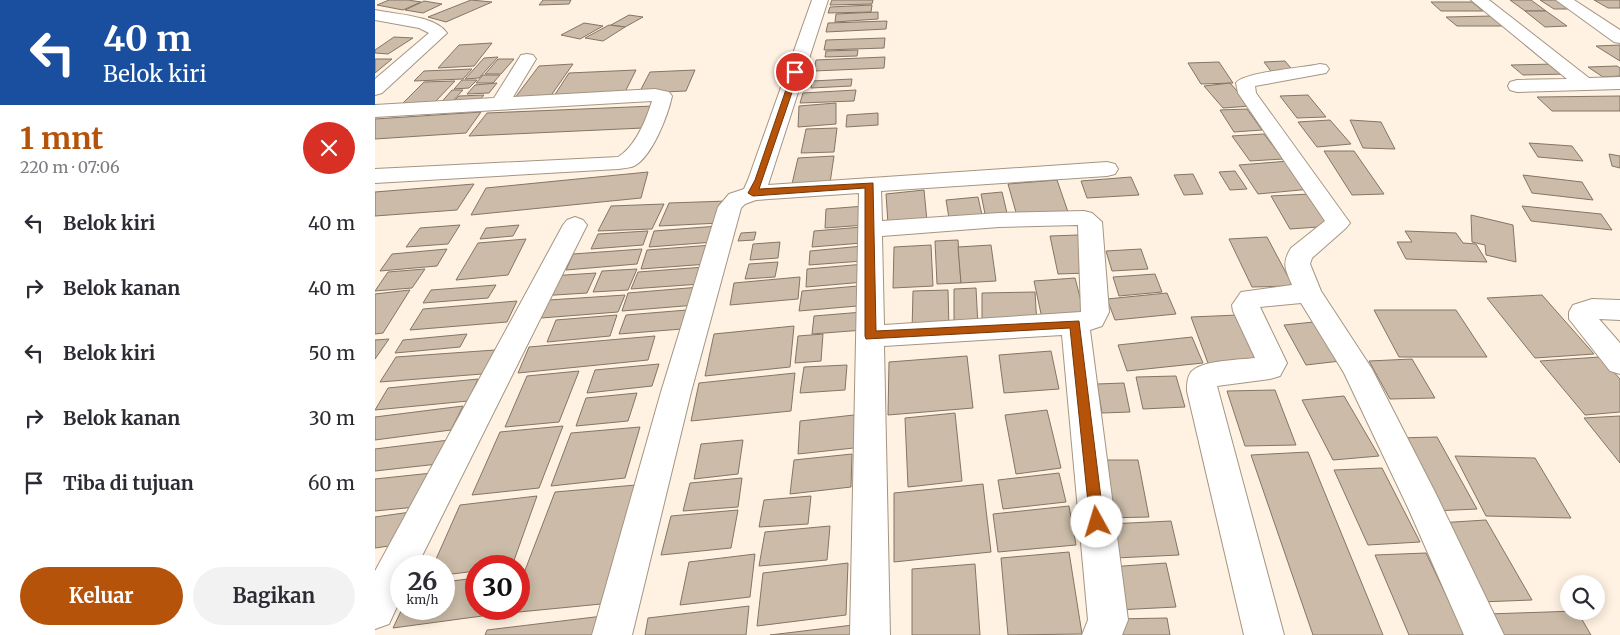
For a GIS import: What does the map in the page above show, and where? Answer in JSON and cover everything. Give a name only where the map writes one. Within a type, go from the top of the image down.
[{"type":"street","points":[[753,193],[819,0]]},
{"type":"street","points":[[1479,0],[1583,84]]},
{"type":"street","points":[[1564,0],[1620,38]]},
{"type":"street","points":[[375,15],[423,24],[437,30],[439,33],[375,89]]},
{"type":"street","points":[[375,31],[397,19]]},
{"type":"street","points":[[501,102],[527,59]]},
{"type":"street","points":[[1320,69],[1303,75],[1256,79],[1245,83],[1247,93],[1338,224],[1300,254],[1297,264],[1308,292],[1357,369],[1424,505],[1484,635]]},
{"type":"street","points":[[1517,86],[1620,83]]},
{"type":"street","points":[[375,111],[501,102],[655,94],[663,96],[662,103],[649,131],[635,154],[628,161],[609,164],[375,176]]},
{"type":"street","points":[[612,635],[676,392],[730,207],[737,199],[753,193],[1107,169]]},
{"type":"street","points":[[870,184],[870,635]]},
{"type":"street","points":[[870,228],[999,220],[1085,218],[1090,222],[1095,312],[1092,319],[1075,324],[870,336]]},
{"type":"street","points":[[375,610],[575,225]]},
{"type":"street","points":[[1264,635],[1202,391],[1202,380],[1210,375],[1270,368],[1272,363],[1247,311],[1246,305],[1250,299],[1308,292]]},
{"type":"street","points":[[1620,310],[1592,309],[1583,312],[1583,320],[1620,363]]},
{"type":"street","points":[[1075,324],[1108,620],[1102,635]]},
{"type":"building","points":[[389,0],[421,2],[403,10],[377,5]]},
{"type":"building","points":[[471,0],[492,2],[446,22],[428,17]]},
{"type":"building","points":[[543,0],[571,0],[569,4],[539,5]]},
{"type":"building","points":[[832,0],[873,0],[872,4],[830,5]]},
{"type":"building","points":[[1510,0],[1531,0],[1546,11],[1525,11]]},
{"type":"building","points":[[1540,0],[1561,0],[1575,9],[1554,9]]},
{"type":"building","points":[[1594,0],[1620,0],[1620,8],[1608,8]]},
{"type":"building","points":[[424,1],[442,4],[423,13],[405,10]]},
{"type":"building","points":[[1431,2],[1472,2],[1483,11],[1441,11]]},
{"type":"building","points":[[872,5],[871,12],[828,13],[830,7]]},
{"type":"building","points":[[1525,11],[1546,11],[1567,26],[1545,27]]},
{"type":"building","points":[[878,12],[878,19],[835,22],[836,14]]},
{"type":"building","points":[[629,15],[643,17],[625,27],[611,25]]},
{"type":"building","points":[[1492,16],[1504,26],[1457,26],[1446,17]]},
{"type":"building","points":[[887,21],[886,29],[826,32],[828,23]]},
{"type":"building","points":[[584,23],[603,26],[580,39],[561,35]]},
{"type":"building","points":[[609,25],[625,27],[603,41],[585,38]]},
{"type":"building","points":[[394,37],[413,38],[388,54],[375,53],[375,50]]},
{"type":"building","points":[[885,38],[884,48],[824,50],[826,40]]},
{"type":"building","points":[[492,43],[474,66],[438,68],[459,45]]},
{"type":"building","points":[[1620,45],[1620,61],[1596,46]]},
{"type":"building","points":[[858,50],[857,56],[825,57],[826,51]]},
{"type":"building","points":[[498,57],[479,78],[465,79],[484,58]]},
{"type":"building","points":[[885,57],[884,68],[814,71],[816,60]]},
{"type":"building","points":[[375,59],[392,59],[375,73]]},
{"type":"building","points":[[498,59],[514,59],[501,74],[485,74]]},
{"type":"building","points":[[1285,61],[1295,73],[1273,74],[1264,62]]},
{"type":"building","points":[[1219,62],[1233,83],[1201,84],[1188,63]]},
{"type":"building","points":[[573,64],[550,97],[514,99],[539,66]]},
{"type":"building","points":[[1555,64],[1568,74],[1523,75],[1511,65]]},
{"type":"building","points":[[1617,66],[1620,68],[1620,76],[1603,77],[1588,67]]},
{"type":"building","points":[[472,69],[463,79],[414,81],[424,71]]},
{"type":"building","points":[[636,70],[625,92],[554,96],[569,73]]},
{"type":"building","points":[[695,70],[686,91],[639,93],[650,72]]},
{"type":"building","points":[[483,75],[500,75],[493,83],[476,83]]},
{"type":"building","points":[[852,79],[851,86],[811,88],[812,81]]},
{"type":"building","points":[[462,80],[477,80],[469,88],[454,89]]},
{"type":"building","points":[[455,81],[434,103],[402,104],[424,82]]},
{"type":"building","points":[[497,83],[489,93],[467,94],[475,85]]},
{"type":"building","points":[[1230,83],[1250,106],[1223,108],[1204,86]]},
{"type":"building","points":[[452,90],[463,90],[450,104],[439,105]]},
{"type":"building","points":[[856,90],[854,101],[800,103],[803,93]]},
{"type":"building","points":[[484,95],[479,101],[453,102],[459,96]]},
{"type":"building","points":[[1308,95],[1326,117],[1297,118],[1280,96]]},
{"type":"building","points":[[1620,96],[1620,111],[1552,111],[1537,97]]},
{"type":"building","points":[[836,103],[836,124],[798,127],[799,106]]},
{"type":"building","points":[[654,106],[643,128],[469,136],[487,113]]},
{"type":"building","points":[[1247,109],[1262,130],[1234,132],[1220,110]]},
{"type":"building","points":[[481,112],[466,133],[375,139],[375,119]]},
{"type":"building","points":[[878,113],[878,125],[846,127],[847,115]]},
{"type":"building","points":[[1330,120],[1351,144],[1317,147],[1298,122]]},
{"type":"building","points":[[1350,120],[1381,122],[1395,149],[1363,148]]},
{"type":"building","points":[[837,128],[834,152],[801,153],[806,129]]},
{"type":"building","points":[[1264,134],[1283,159],[1250,161],[1232,136]]},
{"type":"building","points":[[1529,143],[1572,146],[1583,161],[1538,157]]},
{"type":"building","points":[[1324,151],[1354,151],[1384,194],[1352,195]]},
{"type":"building","points":[[1609,154],[1620,156],[1620,168],[1612,166]]},
{"type":"building","points":[[834,156],[830,183],[792,184],[798,158]]},
{"type":"building","points":[[1289,161],[1311,189],[1258,194],[1239,165]]},
{"type":"building","points":[[1235,171],[1247,189],[1230,190],[1219,172]]},
{"type":"building","points":[[648,172],[641,198],[471,215],[486,188]]},
{"type":"building","points":[[1193,174],[1203,194],[1184,195],[1174,175]]},
{"type":"building","points":[[1523,175],[1582,182],[1593,200],[1532,193]]},
{"type":"building","points":[[1131,177],[1139,195],[1087,198],[1081,181]]},
{"type":"building","points":[[1057,180],[1068,212],[1017,216],[1008,184]]},
{"type":"building","points":[[474,184],[457,210],[375,216],[375,192]]},
{"type":"building","points":[[924,190],[927,221],[888,224],[886,194]]},
{"type":"building","points":[[1002,192],[1007,213],[985,214],[981,194]]},
{"type":"building","points":[[1310,194],[1332,226],[1290,229],[1271,196]]},
{"type":"building","points":[[978,197],[982,215],[949,218],[946,200]]},
{"type":"building","points":[[727,201],[720,223],[659,226],[669,203]]},
{"type":"building","points":[[664,204],[652,229],[598,231],[611,206]]},
{"type":"building","points":[[865,206],[865,225],[825,228],[826,209]]},
{"type":"building","points":[[1522,206],[1601,214],[1612,230],[1531,221]]},
{"type":"building","points":[[1471,215],[1513,225],[1516,262],[1486,255],[1485,245],[1472,242]]},
{"type":"building","points":[[460,225],[448,244],[406,247],[420,228]]},
{"type":"building","points":[[519,225],[513,236],[480,239],[486,228]]},
{"type":"building","points":[[718,226],[714,242],[649,247],[654,231]]},
{"type":"building","points":[[862,227],[862,243],[812,247],[814,231]]},
{"type":"building","points":[[648,231],[643,245],[591,249],[598,234]]},
{"type":"building","points":[[1405,231],[1456,233],[1463,243],[1476,244],[1487,262],[1406,259],[1397,242],[1412,242]]},
{"type":"building","points":[[756,232],[754,240],[738,241],[741,233]]},
{"type":"building","points":[[1078,235],[1088,273],[1058,274],[1050,236]]},
{"type":"building","points":[[1267,237],[1293,286],[1252,287],[1229,239]]},
{"type":"building","points":[[526,239],[508,275],[456,280],[478,243]]},
{"type":"building","points":[[958,240],[961,283],[937,284],[935,241]]},
{"type":"building","points":[[780,242],[778,258],[750,260],[753,244]]},
{"type":"building","points":[[712,245],[708,264],[641,269],[647,250]]},
{"type":"building","points":[[931,245],[933,286],[893,288],[894,247]]},
{"type":"building","points":[[991,245],[996,281],[961,283],[958,247]]},
{"type":"building","points":[[863,246],[862,261],[809,265],[810,251]]},
{"type":"building","points":[[447,249],[437,266],[380,271],[392,254]]},
{"type":"building","points":[[642,249],[637,264],[566,270],[573,254]]},
{"type":"building","points":[[1141,249],[1148,269],[1112,271],[1106,251]]},
{"type":"building","points":[[778,262],[775,277],[745,279],[749,264]]},
{"type":"building","points":[[865,264],[864,282],[806,287],[807,269]]},
{"type":"building","points":[[705,267],[700,284],[631,289],[638,272]]},
{"type":"building","points":[[425,269],[412,288],[375,291],[388,272]]},
{"type":"building","points":[[637,269],[628,290],[593,292],[602,271]]},
{"type":"building","points":[[596,273],[587,293],[539,296],[550,276]]},
{"type":"building","points":[[1155,274],[1162,292],[1119,296],[1113,277]]},
{"type":"building","points":[[800,277],[798,299],[730,305],[734,283]]},
{"type":"building","points":[[1075,278],[1086,320],[1043,323],[1034,281]]},
{"type":"building","points":[[496,285],[488,298],[423,303],[431,290]]},
{"type":"building","points":[[869,285],[869,305],[799,311],[802,291]]},
{"type":"building","points":[[700,287],[696,305],[622,311],[628,293]]},
{"type":"building","points":[[976,288],[978,327],[954,328],[954,289]]},
{"type":"building","points":[[410,290],[383,333],[375,334],[375,294]]},
{"type":"building","points":[[948,290],[949,329],[912,331],[913,291]]},
{"type":"building","points":[[1035,292],[1037,326],[982,327],[982,293]]},
{"type":"building","points":[[1167,293],[1176,314],[1115,320],[1107,299]]},
{"type":"building","points":[[625,295],[618,312],[541,318],[549,300]]},
{"type":"building","points":[[1542,295],[1594,354],[1535,358],[1487,298]]},
{"type":"building","points":[[517,301],[507,322],[410,330],[423,309]]},
{"type":"building","points":[[687,310],[682,329],[619,334],[626,315]]},
{"type":"building","points":[[1374,310],[1456,310],[1487,357],[1399,357]]},
{"type":"building","points":[[863,312],[863,330],[812,334],[814,316]]},
{"type":"building","points":[[617,315],[610,336],[547,342],[556,320]]},
{"type":"building","points":[[1238,315],[1259,363],[1209,366],[1191,317]]},
{"type":"building","points":[[1324,321],[1349,360],[1306,365],[1284,325]]},
{"type":"building","points":[[794,326],[790,367],[705,376],[714,334]]},
{"type":"building","points":[[467,334],[460,347],[395,353],[403,340]]},
{"type":"building","points":[[823,334],[821,361],[795,363],[798,336]]},
{"type":"building","points":[[655,336],[648,360],[518,373],[529,347]]},
{"type":"building","points":[[1192,337],[1203,363],[1127,371],[1118,345]]},
{"type":"building","points":[[389,339],[375,359],[375,340]]},
{"type":"building","points":[[495,350],[482,374],[380,382],[396,357]]},
{"type":"building","points":[[1051,351],[1059,389],[1004,393],[999,355]]},
{"type":"building","points":[[967,356],[973,408],[888,415],[889,362]]},
{"type":"building","points":[[1600,357],[1620,379],[1620,412],[1585,415],[1540,361]]},
{"type":"building","points":[[1412,359],[1435,398],[1390,399],[1369,361]]},
{"type":"building","points":[[659,364],[652,386],[587,393],[595,370]]},
{"type":"building","points":[[847,365],[845,390],[800,393],[804,367]]},
{"type":"building","points":[[579,371],[559,422],[505,427],[527,376]]},
{"type":"building","points":[[795,373],[791,411],[691,421],[699,383]]},
{"type":"building","points":[[1176,376],[1185,407],[1143,409],[1136,377]]},
{"type":"building","points":[[478,379],[468,401],[375,410],[388,388]]},
{"type":"building","points":[[1124,383],[1130,412],[1102,413],[1097,384]]},
{"type":"building","points":[[1275,390],[1296,445],[1245,446],[1227,391]]},
{"type":"building","points":[[637,393],[628,421],[576,426],[586,398]]},
{"type":"building","points":[[1344,396],[1379,456],[1333,460],[1302,400]]},
{"type":"building","points":[[463,406],[451,430],[375,440],[375,417]]},
{"type":"building","points":[[1047,410],[1061,468],[1016,474],[1005,415]]},
{"type":"building","points":[[955,413],[962,481],[908,487],[905,418]]},
{"type":"building","points":[[863,414],[863,447],[798,454],[800,421]]},
{"type":"building","points":[[1620,416],[1620,463],[1584,418]]},
{"type":"building","points":[[563,426],[539,488],[472,495],[500,432]]},
{"type":"building","points":[[640,427],[625,478],[551,486],[571,433]]},
{"type":"building","points":[[1437,437],[1477,509],[1433,511],[1397,438]]},
{"type":"building","points":[[449,440],[438,464],[375,471],[375,449]]},
{"type":"building","points":[[743,440],[738,474],[694,479],[701,444]]},
{"type":"building","points":[[1308,452],[1383,635],[1313,635],[1251,455]]},
{"type":"building","points":[[852,454],[851,487],[790,494],[794,460]]},
{"type":"building","points":[[1455,456],[1535,458],[1571,518],[1486,516]]},
{"type":"building","points":[[1097,460],[1138,460],[1149,517],[1105,518]]},
{"type":"building","points":[[1382,468],[1420,542],[1368,545],[1334,470]]},
{"type":"building","points":[[432,473],[416,507],[375,511],[375,479]]},
{"type":"building","points":[[1059,473],[1066,502],[1003,509],[998,480]]},
{"type":"building","points":[[742,478],[738,507],[683,511],[690,483]]},
{"type":"building","points":[[983,484],[991,552],[894,562],[894,493]]},
{"type":"building","points":[[636,485],[601,604],[530,611],[530,557],[555,492]]},
{"type":"building","points":[[537,496],[516,555],[465,555],[465,572],[455,574],[455,555],[438,555],[460,505]]},
{"type":"building","points":[[811,496],[808,524],[759,527],[764,500]]},
{"type":"building","points":[[1069,506],[1076,545],[998,552],[993,514]]},
{"type":"building","points":[[738,510],[731,548],[661,555],[671,516]]},
{"type":"building","points":[[411,512],[396,545],[375,548],[375,517]]},
{"type":"building","points":[[1486,520],[1532,600],[1480,602],[1438,523]]},
{"type":"building","points":[[1171,521],[1179,555],[1115,558],[1109,524]]},
{"type":"building","points":[[830,526],[827,560],[759,566],[765,532]]},
{"type":"building","points":[[1069,552],[1082,634],[1008,635],[1001,558]]},
{"type":"building","points":[[1426,553],[1465,635],[1409,635],[1375,555]]},
{"type":"building","points":[[755,554],[750,597],[680,605],[689,562]]},
{"type":"building","points":[[848,563],[846,615],[757,626],[763,573]]},
{"type":"building","points":[[1166,563],[1176,607],[1116,610],[1109,567]]},
{"type":"building","points":[[975,564],[980,635],[912,635],[912,569]]},
{"type":"building","points":[[465,579],[465,618],[455,620],[455,581]]},
{"type":"building","points":[[749,606],[746,635],[645,635],[648,618]]},
{"type":"building","points":[[1560,612],[1560,620],[1582,620],[1591,635],[1499,635],[1488,614]]},
{"type":"building","points":[[603,616],[598,635],[485,635],[487,630]]},
{"type":"building","points":[[1167,618],[1170,635],[1116,635],[1114,619]]},
{"type":"building","points":[[397,620],[452,620],[393,628]]},
{"type":"building","points":[[853,625],[853,635],[770,635]]},
{"type":"route","points":[[795,72],[753,193],[870,184],[870,336],[1075,324],[1097,522]]}]
